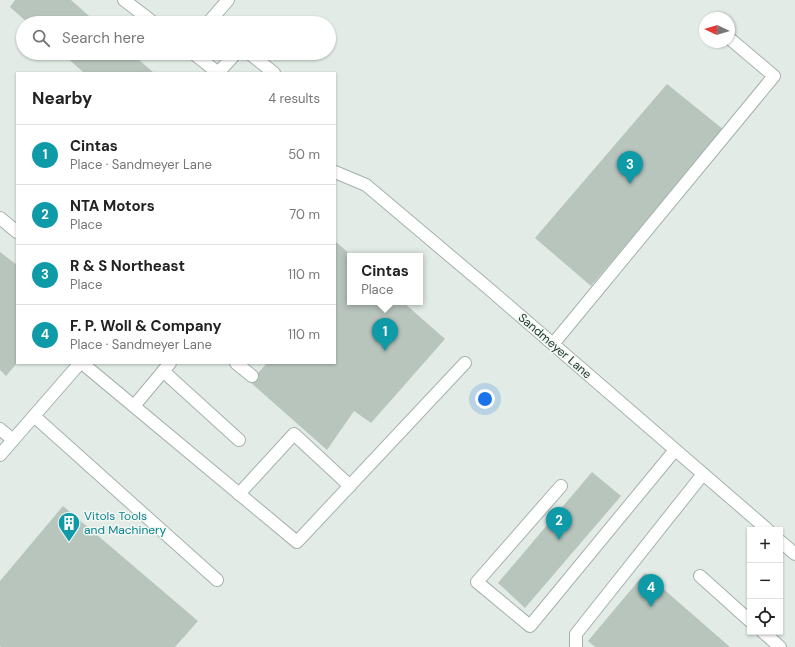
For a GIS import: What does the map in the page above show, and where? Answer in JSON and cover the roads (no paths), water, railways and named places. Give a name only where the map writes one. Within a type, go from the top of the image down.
[{"type":"street","points":[[124,0],[145,16]]},
{"type":"street","points":[[214,16],[228,0]]},
{"type":"street","points":[[553,344],[774,76],[735,43]]},
{"type":"street","points":[[202,60],[217,72]]},
{"type":"street","points":[[219,72],[230,60]]},
{"type":"street","points":[[258,60],[273,72]]},
{"type":"street","name":"Sandmeyer Lane","points":[[336,172],[366,185],[765,527]]},
{"type":"street","points":[[0,218],[16,231]]},
{"type":"street","points":[[82,364],[297,542],[465,363]]},
{"type":"street","points":[[0,455],[80,364]]},
{"type":"street","points":[[237,364],[252,376]]},
{"type":"street","points":[[134,406],[167,367],[239,440]]},
{"type":"street","points":[[34,416],[217,580]]},
{"type":"street","points":[[0,429],[13,440]]},
{"type":"street","points":[[239,494],[294,434],[350,486]]},
{"type":"street","points":[[561,486],[477,582],[530,626],[675,450]]},
{"type":"street","points":[[576,647],[576,634],[704,474]]},
{"type":"street","points":[[783,544],[795,554]]},
{"type":"street","points":[[700,576],[747,617]]},
{"type":"street","points":[[766,635],[780,647]]},
{"type":"place","name":"R & S Northeast","points":[[630,184]]},
{"type":"place","name":"Cintas","points":[[385,351]]},
{"type":"place","name":"NTA Motors","points":[[559,540]]},
{"type":"place","name":"Vitols Tools and Machinery","points":[[69,542]]},
{"type":"place","name":"F. P. Woll & Company","points":[[651,607]]}]
